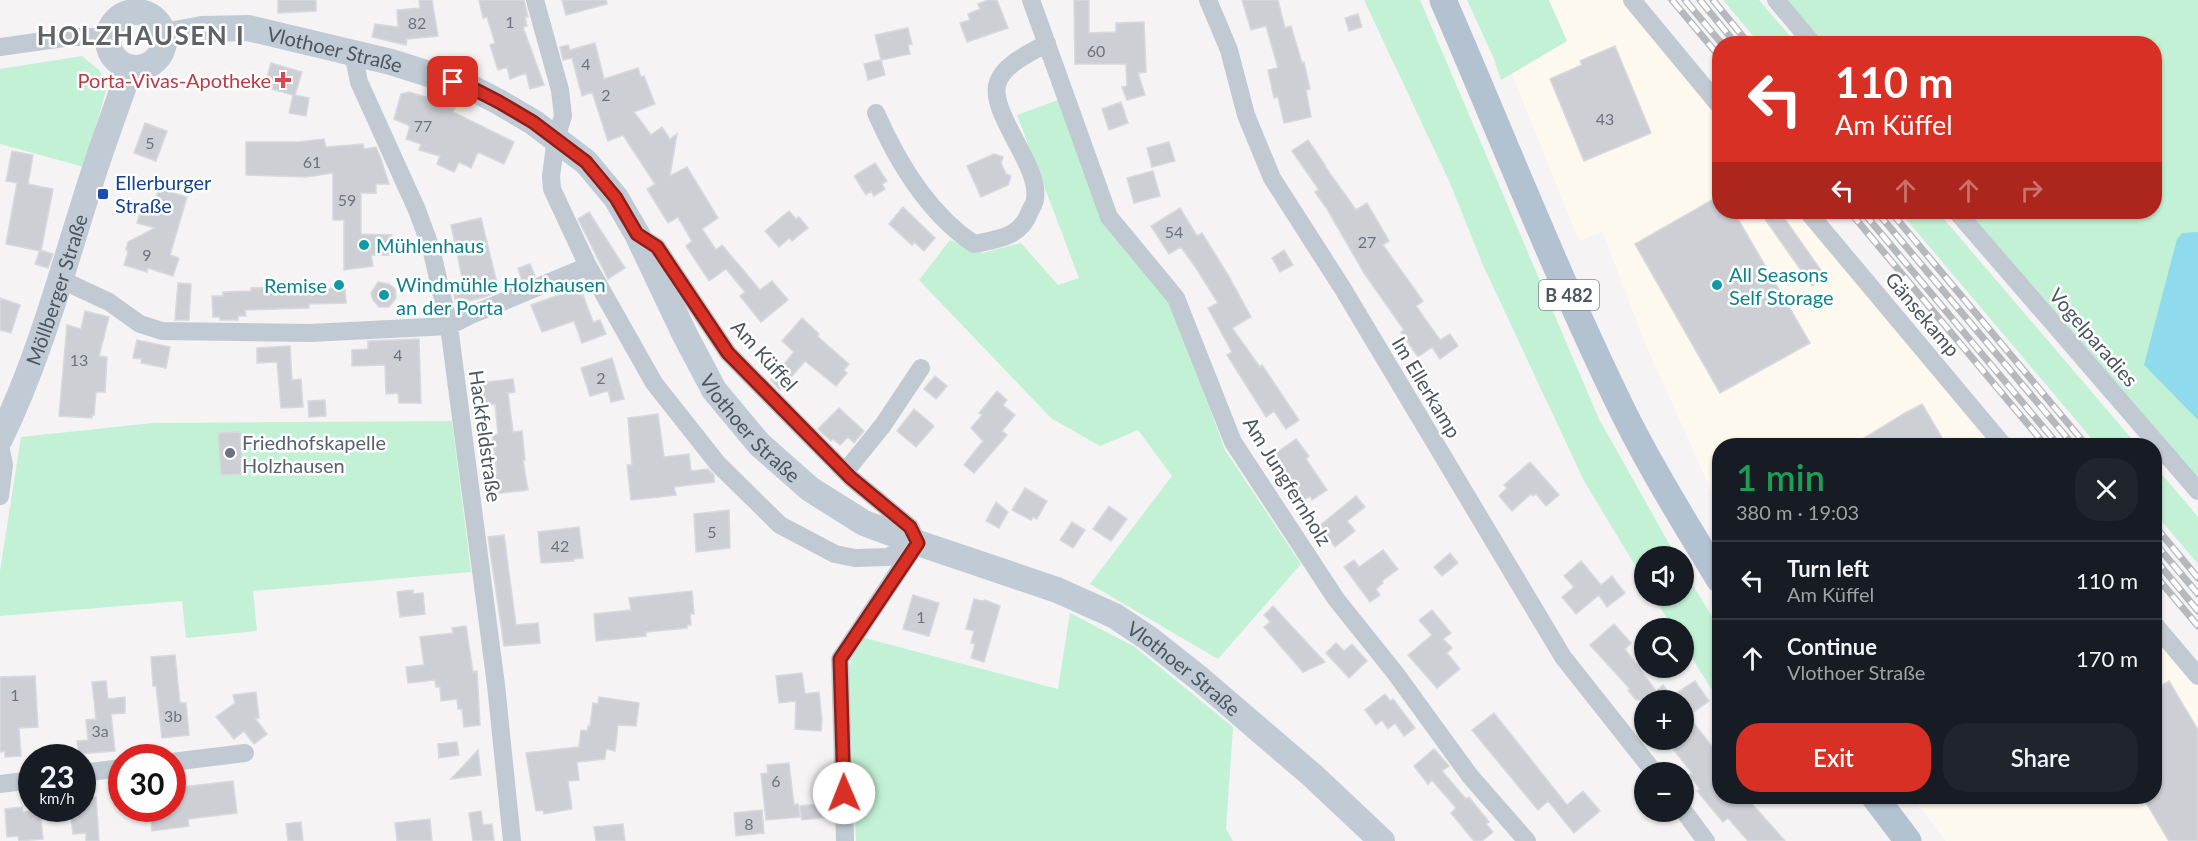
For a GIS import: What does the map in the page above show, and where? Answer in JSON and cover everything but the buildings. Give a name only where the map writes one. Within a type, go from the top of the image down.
[{"type":"main road","name":"B 482","points":[[1443,0],[1551,254],[1614,394],[1666,491],[1712,567]]},
{"type":"main road","points":[[1880,804],[1908,841]]},
{"type":"street","points":[[535,0],[560,90],[563,116],[556,138],[551,176],[552,189],[588,266],[654,383],[718,464],[780,525],[835,554],[855,558],[888,557],[918,543]]},
{"type":"street","name":"Am Jungfernholz","points":[[1031,0],[1109,217],[1176,298],[1233,442],[1336,599],[1396,674],[1470,776],[1527,841]]},
{"type":"street","name":"Im Ellerkamp","points":[[1208,0],[1229,50],[1246,115],[1272,178],[1343,290],[1563,657],[1646,762]]},
{"type":"street","points":[[1632,0],[1712,97]]},
{"type":"street","points":[[1776,0],[1806,36]]},
{"type":"street","points":[[143,6],[161,26],[164,36],[164,46],[156,61],[142,69],[130,69],[117,63],[109,50],[107,37],[111,25],[123,14],[143,6]]},
{"type":"street","name":"Vlothoer Straße","points":[[164,36],[202,29],[248,28],[391,62],[470,87],[499,102],[556,138],[586,162],[616,198],[637,234],[714,390],[759,444],[810,489],[864,523],[1057,590],[1115,616],[1148,638],[1200,679],[1313,776],[1382,841]]},
{"type":"street","points":[[0,47],[71,37],[107,37]]},
{"type":"street","points":[[876,113],[892,150],[910,176],[957,232],[974,244],[1002,238],[1026,224],[1036,197],[1032,175],[998,101],[997,85],[1003,71],[1047,43]]},
{"type":"street","name":"Hackfeldstraße","points":[[353,53],[359,82],[432,248],[449,326],[496,685],[512,841]]},
{"type":"street","name":"Möllberger Straße","points":[[0,439],[15,409],[130,69]]},
{"type":"street","name":"Gänsekamp","points":[[1814,219],[1997,438]]},
{"type":"street","name":"Vogelparadies","points":[[1963,219],[2152,438]]},
{"type":"street","name":"Am Küffel","points":[[637,234],[657,247],[728,353],[845,472],[910,527],[918,543]]},
{"type":"street","points":[[60,279],[109,302],[140,324],[162,331],[310,333],[449,326],[588,266]]},
{"type":"street","points":[[845,472],[883,424],[921,368]]},
{"type":"street","points":[[0,445],[4,465],[0,496]]},
{"type":"street","name":"Vogelparadies","points":[[2162,449],[2198,491]]},
{"type":"street","points":[[845,841],[840,659],[918,543]]},
{"type":"street","points":[[2162,633],[2198,676]]},
{"type":"street","points":[[186,760],[245,753]]},
{"type":"street","points":[[0,784],[18,782]]},
{"type":"street","points":[[1692,822],[1706,841]]},
{"type":"shaded area","points":[[1549,0],[1641,0],[1712,85],[1712,219],[1824,219],[2009,438],[1712,438],[1712,492],[1646,345],[1602,231],[1579,241],[1512,74],[1567,41]]},
{"type":"shaded area","points":[[2162,624],[2198,668],[2198,841],[1946,841],[1917,804],[2162,804]]},
{"type":"green space","points":[[1364,0],[1420,0],[1599,419],[1670,546],[1634,546],[1634,564],[1584,481],[1483,265],[1450,183]]},
{"type":"green space","points":[[1467,0],[1549,0],[1567,41],[1501,80]]},
{"type":"green space","points":[[1723,0],[1759,0],[1790,36],[1753,36]]},
{"type":"green space","points":[[1786,0],[2198,0],[2198,487],[2162,445],[2162,438],[2156,438],[1971,219],[2162,219],[2162,36],[1817,36]]},
{"type":"green space","points":[[82,56],[99,70],[108,84],[84,167],[0,144],[0,69]]},
{"type":"green space","points":[[1058,100],[1103,223],[1172,306],[1225,450],[1301,564],[1218,659],[1090,584],[1172,476],[1138,430],[1100,446],[1051,418],[919,280],[950,240],[982,253],[1021,243],[1058,285],[1079,278],[1017,115]]},
{"type":"green space","points":[[1906,219],[1944,219],[2131,438],[2091,438]]},
{"type":"green space","points":[[452,421],[471,572],[253,591],[257,631],[186,638],[182,601],[0,616],[0,571],[21,437],[153,423]]},
{"type":"green space","points":[[2162,474],[2198,517],[2198,564],[2162,521]]},
{"type":"green space","points":[[1694,587],[1712,617],[1712,690],[1694,661],[1694,618],[1667,618],[1659,606],[1694,606]]},
{"type":"green space","points":[[1070,613],[1135,647],[1233,727],[1226,829],[1233,841],[856,841],[848,669],[861,637],[1058,689]]},
{"type":"water","points":[[2198,232],[2198,420],[2144,365],[2177,239],[2182,233]]},
{"type":"railway","points":[[1672,0],[1712,48]]},
{"type":"railway","points":[[1685,0],[1715,36]]},
{"type":"railway","points":[[1700,0],[1729,36]]},
{"type":"railway","points":[[1713,0],[1742,36]]},
{"type":"railway","points":[[1856,219],[2039,438]]},
{"type":"railway","points":[[1869,219],[2052,438]]},
{"type":"railway","points":[[1883,219],[2067,438]]},
{"type":"railway","points":[[1897,219],[2080,438]]},
{"type":"railway","points":[[2162,535],[2198,578]]},
{"type":"railway","points":[[2162,551],[2198,594]]},
{"type":"railway","points":[[2162,568],[2198,611]]},
{"type":"railway","points":[[2162,583],[2198,626]]},
{"type":"place","name":"Porta-Vivas-Apotheke","points":[[283,80]]},
{"type":"place","name":"Ellerburger Straße","points":[[103,194]]},
{"type":"place","name":"Mühlenhaus","points":[[364,245]]},
{"type":"place","name":"Remise","points":[[339,285]]},
{"type":"place","name":"All Seasons Self Storage","points":[[1717,285]]},
{"type":"place","name":"Windmühle Holzhausen an der Porta","points":[[384,295]]},
{"type":"place","name":"Friedhofskapelle Holzhausen","points":[[230,453]]},
{"type":"district","name":"HOLZHAUSEN I","points":[[141,35]]},
{"type":"route","points":[[453,82],[470,87],[533,122],[586,162],[616,198],[637,234],[657,247],[728,353],[851,478],[910,527],[918,543],[840,659],[844,793]]}]
